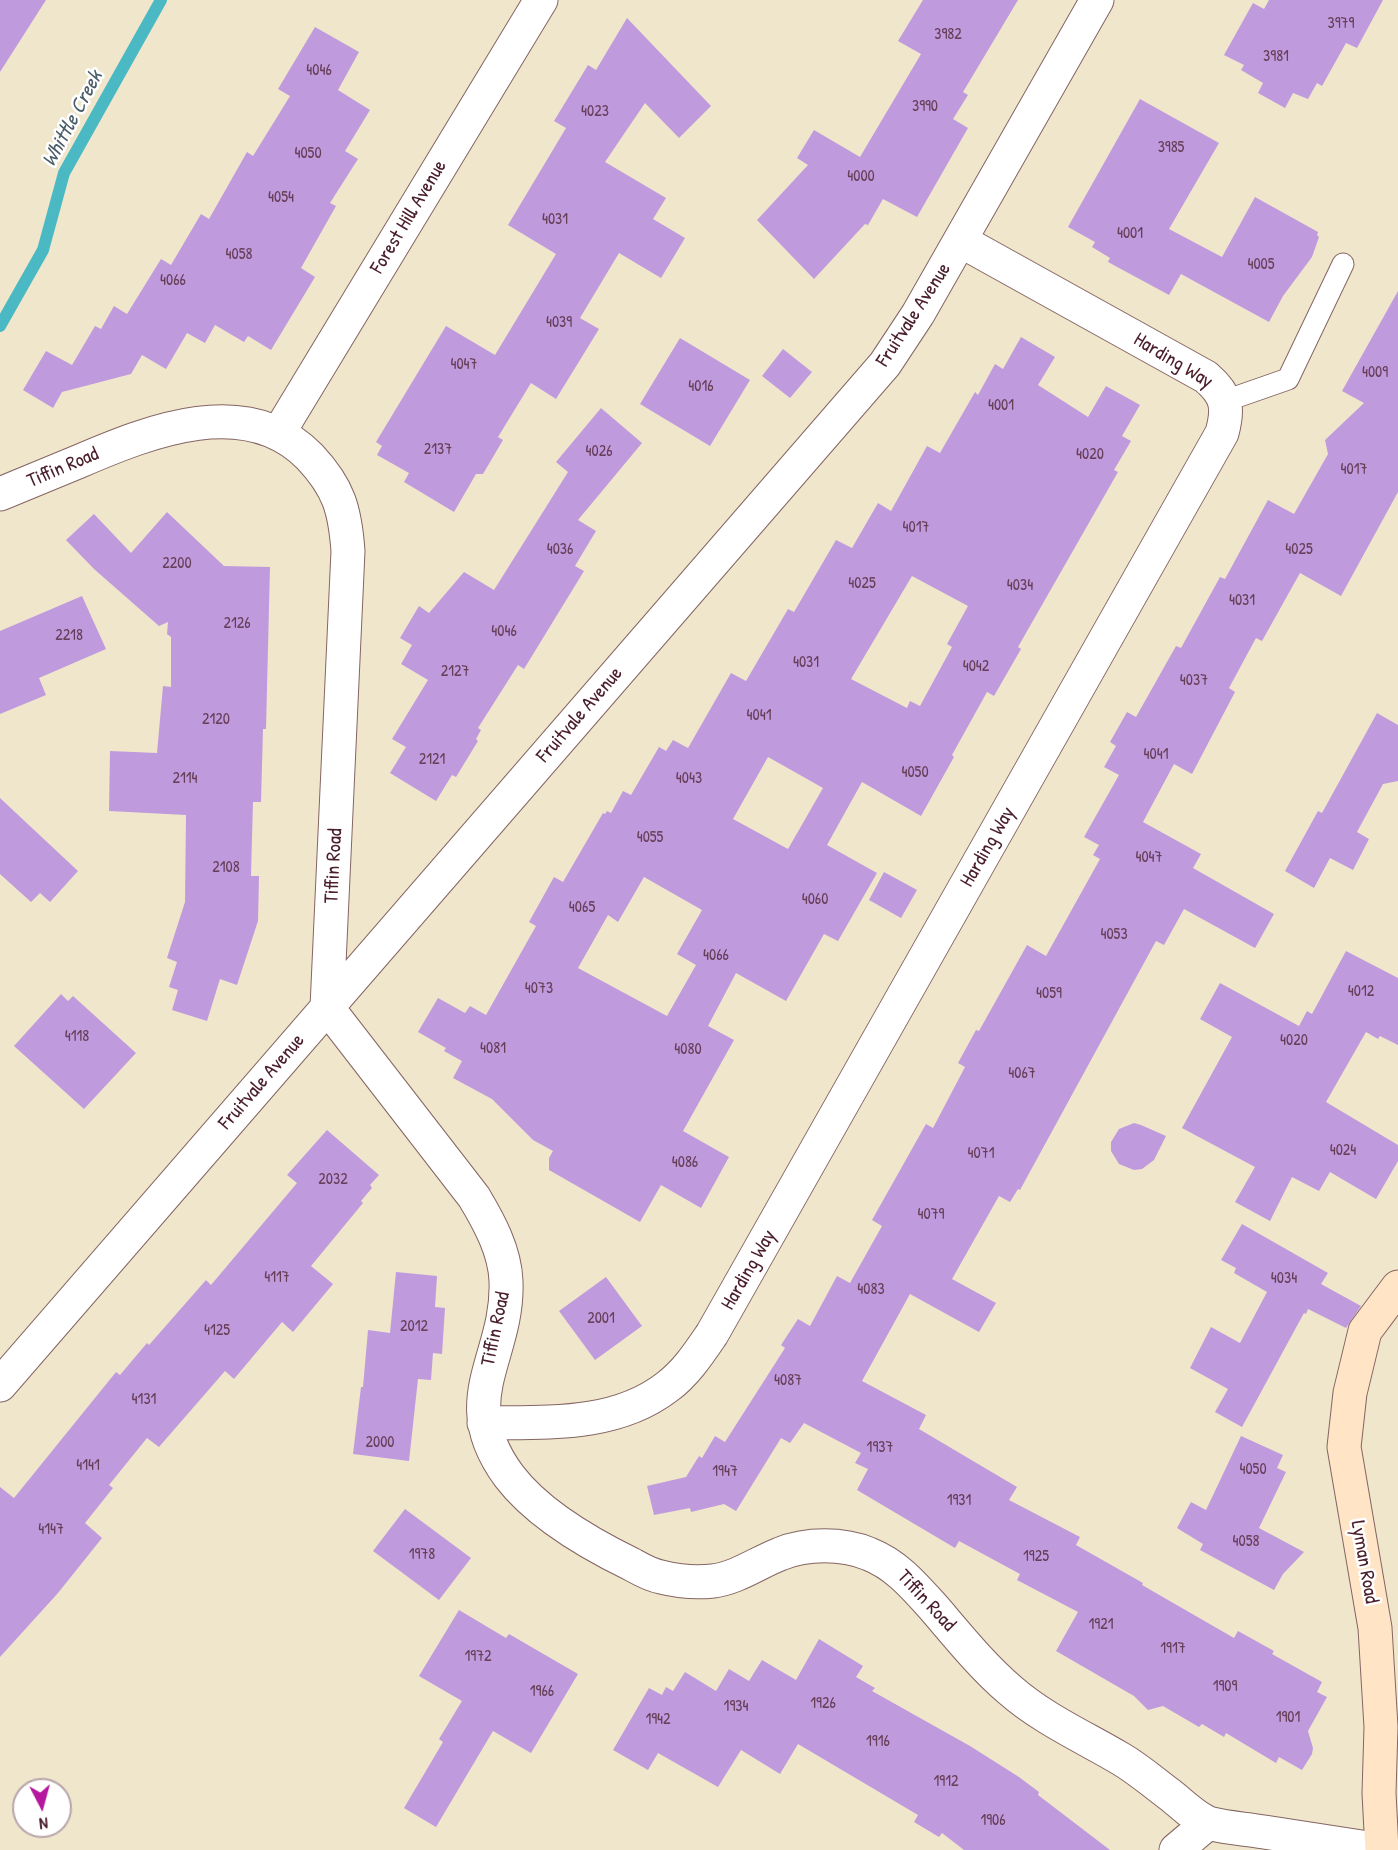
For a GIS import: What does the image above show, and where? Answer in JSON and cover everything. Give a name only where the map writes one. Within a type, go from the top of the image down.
[{"type":"street","name":"Forest Hill Avenue","points":[[278,434],[541,0]]},
{"type":"street","name":"Fruitvale Avenue","points":[[0,1385],[885,364],[908,331],[961,241],[1096,0]]},
{"type":"street","name":"Harding Way","points":[[484,1423],[575,1421],[609,1415],[640,1404],[668,1387],[693,1362],[712,1334],[1222,433],[1226,416],[1225,400],[1217,387],[1206,377],[961,241]]},
{"type":"street","name":"Tiffin Road","points":[[0,494],[124,442],[192,424],[232,422],[250,424],[278,434],[302,450],[322,471],[339,497],[346,524],[348,563],[327,1007],[474,1197],[490,1223],[501,1251],[506,1278],[506,1306],[486,1376],[483,1400],[484,1423],[494,1452],[510,1477],[538,1506],[578,1535],[657,1577],[687,1582],[714,1581],[739,1574],[782,1553],[810,1546],[840,1547],[867,1553],[895,1567],[983,1664],[1010,1690],[1038,1712],[1124,1761],[1208,1823],[1381,1850]]},
{"type":"street","name":"Lyman Road","points":[[1381,1850],[1379,1792],[1381,1727],[1375,1628],[1344,1447],[1350,1393],[1365,1331],[1398,1287]]},
{"type":"street","points":[[1176,1850],[1208,1823]]},
{"type":"lane","points":[[1225,400],[1288,379],[1343,264]]},
{"type":"building","points":[[0,0],[46,0],[0,72]]},
{"type":"building","points":[[923,0],[1018,0],[963,92],[968,95],[953,119],[968,128],[917,217],[883,199],[868,225],[865,224],[814,279],[757,220],[808,165],[797,158],[814,130],[860,157],[921,54],[898,41]]},
{"type":"building","points":[[1269,0],[1383,0],[1357,48],[1346,43],[1322,86],[1317,83],[1308,99],[1293,93],[1285,108],[1258,93],[1263,83],[1241,70],[1244,65],[1224,55],[1253,3],[1264,9]]},
{"type":"building","points":[[627,18],[711,106],[679,138],[645,103],[605,162],[666,198],[653,219],[685,238],[661,278],[619,253],[580,318],[599,329],[556,399],[531,383],[498,437],[503,440],[483,474],[476,474],[454,512],[404,482],[409,473],[377,455],[382,446],[376,442],[446,326],[495,355],[556,254],[508,225],[566,128],[554,121],[588,65],[596,70]]},
{"type":"building","points":[[315,27],[359,52],[338,90],[370,110],[345,151],[358,159],[330,203],[336,206],[301,268],[315,277],[271,350],[248,336],[244,342],[215,325],[205,343],[187,333],[166,369],[142,355],[131,374],[62,392],[53,408],[23,390],[46,351],[72,365],[95,326],[101,329],[114,306],[127,314],[161,259],[171,265],[201,214],[209,219],[247,152],[253,156],[290,96],[278,89]]},
{"type":"building","points":[[1140,99],[1219,143],[1169,229],[1222,257],[1255,197],[1318,232],[1319,237],[1312,257],[1283,296],[1269,322],[1181,274],[1169,295],[1108,262],[1110,258],[1092,247],[1095,242],[1068,227]]},
{"type":"building","points":[[1398,291],[1398,492],[1341,596],[1300,573],[1262,641],[1256,638],[1229,688],[1235,692],[1192,774],[1174,764],[1143,822],[1201,854],[1193,868],[1274,914],[1255,948],[1184,909],[1164,945],[1156,941],[1020,1190],[1018,1189],[1010,1202],[999,1196],[952,1279],[996,1303],[979,1332],[910,1294],[862,1381],[926,1415],[919,1429],[1017,1487],[1009,1500],[1080,1537],[1076,1545],[1234,1638],[1238,1631],[1274,1651],[1272,1654],[1322,1682],[1317,1692],[1327,1697],[1308,1731],[1313,1748],[1302,1770],[1279,1757],[1276,1763],[1226,1733],[1224,1737],[1202,1724],[1199,1727],[1163,1706],[1148,1710],[1134,1696],[1056,1651],[1078,1612],[1017,1580],[1020,1574],[959,1541],[955,1548],[857,1490],[868,1469],[855,1463],[861,1453],[804,1423],[790,1443],[781,1438],[736,1511],[724,1504],[691,1512],[690,1508],[654,1515],[647,1486],[686,1477],[699,1456],[702,1458],[715,1436],[725,1442],[785,1348],[781,1345],[798,1319],[810,1326],[837,1276],[850,1283],[882,1226],[872,1220],[926,1124],[933,1128],[965,1067],[958,1063],[976,1030],[979,1031],[1027,945],[1046,956],[1100,859],[1093,855],[1099,845],[1084,837],[1119,775],[1104,767],[1116,746],[1110,742],[1127,712],[1136,717],[1176,646],[1181,648],[1220,577],[1225,579],[1268,500],[1294,514],[1328,454],[1325,440],[1364,403],[1342,391]]},
{"type":"building","points":[[1021,337],[1055,357],[1038,385],[1088,417],[1106,386],[1140,405],[1122,436],[1131,441],[1114,470],[1118,472],[1018,647],[1021,649],[994,696],[987,692],[921,816],[862,782],[827,845],[877,873],[838,941],[824,934],[786,1001],[736,973],[708,1026],[734,1040],[683,1131],[729,1157],[701,1208],[661,1185],[640,1222],[549,1170],[549,1158],[553,1151],[533,1140],[492,1099],[453,1078],[462,1061],[444,1051],[446,1048],[418,1032],[438,998],[465,1013],[470,1006],[486,1015],[536,926],[529,922],[554,877],[563,882],[603,813],[607,811],[611,813],[623,791],[631,795],[659,747],[666,751],[673,740],[688,748],[731,673],[746,681],[788,609],[794,612],[836,540],[852,548],[878,503],[891,511],[927,446],[940,453],[975,392],[978,395],[995,364],[1003,369]],"holes":[[[912,576],[968,606],[947,644],[952,647],[920,706],[910,701],[907,708],[851,679]],[[768,757],[823,788],[788,849],[733,819]],[[644,877],[702,910],[677,954],[696,965],[667,1016],[578,968],[608,915],[618,922]]]},
{"type":"building","points":[[680,338],[750,380],[710,446],[640,404]]},
{"type":"building","points":[[783,349],[812,372],[790,398],[762,376]]},
{"type":"building","points":[[601,408],[642,443],[578,520],[596,531],[575,566],[584,571],[524,669],[518,665],[478,728],[481,730],[476,739],[478,741],[456,777],[452,775],[436,801],[390,773],[406,747],[392,739],[428,680],[401,664],[412,645],[400,638],[419,606],[429,613],[464,572],[494,590],[568,472],[556,462]]},
{"type":"building","points":[[167,512],[224,566],[270,567],[266,729],[263,729],[261,802],[253,802],[251,876],[259,876],[258,921],[237,985],[220,979],[207,1021],[172,1010],[178,990],[169,987],[177,962],[167,958],[185,902],[186,815],[109,811],[110,751],[157,753],[163,686],[171,687],[171,637],[167,634],[168,622],[159,626],[94,569],[66,540],[94,514],[131,553]]},
{"type":"building","points":[[82,596],[106,649],[39,678],[46,695],[0,714],[0,631]]},
{"type":"building","points":[[1377,713],[1398,725],[1398,781],[1383,784],[1357,832],[1369,839],[1353,870],[1330,858],[1314,888],[1285,871],[1318,811],[1322,813]]},
{"type":"building","points":[[0,798],[78,871],[50,902],[40,893],[31,902],[0,874]]},
{"type":"building","points":[[884,872],[917,890],[901,918],[869,900]]},
{"type":"building","points":[[1346,951],[1398,978],[1398,1045],[1380,1036],[1378,1039],[1366,1032],[1326,1102],[1398,1145],[1398,1161],[1376,1199],[1330,1172],[1319,1191],[1292,1177],[1270,1221],[1235,1202],[1255,1167],[1182,1128],[1232,1037],[1200,1019],[1220,983],[1299,1026],[1307,1011],[1312,1014]]},
{"type":"building","points":[[61,994],[68,1001],[73,996],[136,1053],[84,1109],[14,1046]]},
{"type":"building","points":[[1134,1123],[1166,1136],[1154,1160],[1142,1169],[1134,1170],[1119,1164],[1111,1151],[1111,1142],[1119,1129]]},
{"type":"building","points":[[327,1130],[379,1175],[370,1185],[372,1188],[361,1201],[363,1203],[311,1266],[333,1284],[293,1332],[282,1322],[234,1379],[225,1371],[159,1447],[147,1438],[109,1485],[113,1488],[85,1523],[102,1538],[58,1593],[0,1657],[0,1487],[14,1498],[116,1372],[120,1375],[206,1280],[211,1285],[297,1183],[287,1175]]},
{"type":"building","points":[[1242,1224],[1328,1273],[1321,1284],[1361,1306],[1346,1328],[1308,1309],[1306,1314],[1304,1313],[1242,1427],[1215,1412],[1228,1389],[1190,1368],[1211,1327],[1240,1343],[1267,1292],[1234,1273],[1236,1268],[1221,1260]]},
{"type":"building","points":[[396,1272],[437,1276],[435,1307],[445,1308],[442,1354],[433,1353],[431,1380],[418,1379],[409,1461],[353,1454],[361,1387],[363,1387],[368,1330],[390,1333]]},
{"type":"building","points":[[606,1277],[642,1326],[595,1360],[559,1311]]},
{"type":"building","points":[[1241,1436],[1283,1455],[1277,1468],[1286,1472],[1259,1528],[1304,1552],[1283,1574],[1274,1590],[1200,1550],[1203,1544],[1177,1528],[1191,1502],[1206,1510]]},
{"type":"building","points":[[405,1509],[471,1558],[439,1600],[373,1551]]},
{"type":"building","points":[[459,1610],[506,1638],[509,1634],[578,1674],[531,1753],[493,1731],[436,1827],[404,1808],[443,1742],[439,1739],[462,1701],[419,1676]]},
{"type":"building","points":[[819,1639],[863,1666],[856,1677],[875,1688],[872,1691],[970,1746],[1019,1777],[1039,1792],[1038,1795],[1110,1850],[964,1850],[942,1833],[939,1837],[914,1822],[918,1815],[798,1744],[780,1774],[741,1750],[718,1787],[658,1753],[648,1770],[613,1750],[649,1688],[662,1695],[666,1687],[673,1691],[685,1672],[716,1691],[729,1669],[749,1681],[762,1660],[796,1680]]},
{"type":"waterway","name":"Whittle Creek","points":[[0,326],[43,250],[64,173],[161,0]]}]
